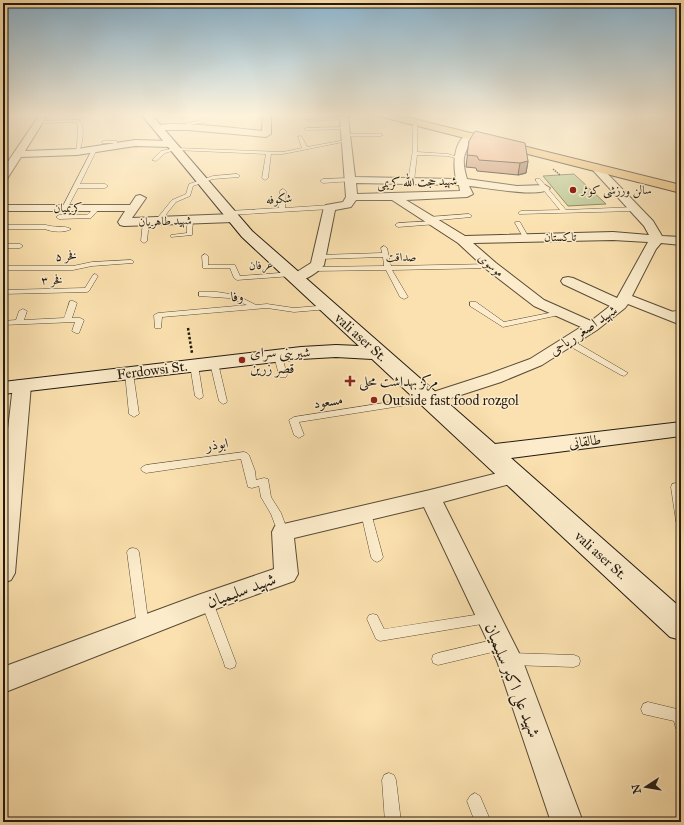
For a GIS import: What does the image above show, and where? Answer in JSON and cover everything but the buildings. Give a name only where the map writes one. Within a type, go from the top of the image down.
[{"type":"main road","points":[[537,152],[681,189]]},
{"type":"main road","points":[[553,152],[681,184]]},
{"type":"street","points":[[3,177],[18,154],[62,152]]},
{"type":"street","name":"vali aser St.","points":[[178,152],[247,234],[300,274],[329,308],[681,627]]},
{"type":"street","points":[[300,274],[317,265],[330,206],[347,205],[352,197],[348,152]]},
{"type":"street","name":"شهید حجت الله کریمی","points":[[352,197],[394,197],[414,189],[467,194],[463,182],[459,152]]},
{"type":"street","points":[[595,167],[635,208],[649,224],[658,239]]},
{"type":"street","points":[[351,180],[414,189],[463,182],[517,189],[542,184]]},
{"type":"street","name":"موسوی","points":[[394,197],[462,240],[491,266],[539,303],[592,326]]},
{"type":"street","name":"شهید طاهریان","points":[[140,198],[124,222],[190,220],[231,215]]},
{"type":"street","name":"کریمیان","points":[[4,211],[62,212],[96,208],[132,208]]},
{"type":"street","name":"تاکستان","points":[[462,240],[612,236],[681,241]]},
{"type":"street","name":"شهید اصغر ریاحی","points":[[430,399],[495,378],[536,362],[592,326],[622,302],[650,248],[658,239]]},
{"type":"street","points":[[568,281],[622,302],[677,316]]},
{"type":"street","name":"Ferdowsi St.","points":[[302,353],[342,341],[351,328]]},
{"type":"street","name":"Ferdowsi St.","points":[[13,386],[302,353],[336,351],[378,353]]},
{"type":"street","points":[[3,573],[13,386]]},
{"type":"street","name":"طالقانی","points":[[489,453],[681,429]]},
{"type":"street","points":[[283,532],[430,498],[514,476]]},
{"type":"street","name":"شهید علی اکبر سلیمیان","points":[[430,498],[505,652],[567,822]]},
{"type":"street","name":"شهید سلیمیان","points":[[3,680],[207,602],[286,574],[283,532]]},
{"type":"lane","points":[[62,212],[93,152]]},
{"type":"lane","points":[[154,160],[162,152]]},
{"type":"lane","points":[[265,178],[269,152]]},
{"type":"lane","points":[[414,189],[414,153],[448,155],[459,158]]},
{"type":"lane","points":[[144,241],[152,221],[174,201],[188,195],[191,185],[201,180],[221,175],[237,176]]},
{"type":"lane","points":[[323,181],[351,180]]},
{"type":"lane","points":[[542,184],[564,211]]},
{"type":"lane","points":[[76,186],[105,186]]},
{"type":"lane","points":[[282,210],[283,191]]},
{"type":"lane","name":"شکوفه","points":[[231,215],[330,206]]},
{"type":"lane","points":[[521,213],[635,208]]},
{"type":"lane","points":[[398,225],[469,216]]},
{"type":"lane","points":[[173,236],[190,234],[190,220]]},
{"type":"lane","points":[[518,223],[526,238]]},
{"type":"lane","points":[[3,227],[46,227],[50,229],[68,229]]},
{"type":"lane","points":[[3,246],[20,246]]},
{"type":"lane","points":[[319,257],[384,251],[388,268],[404,296]]},
{"type":"lane","name":"عرفان","points":[[204,256],[205,267],[233,266],[237,278],[300,274]]},
{"type":"lane","name":"فخر ۵","points":[[3,268],[73,268],[92,264],[131,262]]},
{"type":"lane","name":"صداقت","points":[[300,274],[388,268],[491,266]]},
{"type":"lane","name":"فخر ۳","points":[[3,292],[87,290],[94,276]]},
{"type":"lane","points":[[202,294],[229,295],[242,299],[255,307]]},
{"type":"lane","points":[[67,321],[73,304]]},
{"type":"lane","points":[[473,304],[503,325],[559,312]]},
{"type":"lane","name":"وفا","points":[[158,326],[158,315],[267,306],[294,310],[329,308]]},
{"type":"lane","points":[[19,323],[23,311]]},
{"type":"lane","points":[[3,324],[80,320],[76,331]]},
{"type":"lane","points":[[567,341],[624,372]]},
{"type":"lane","points":[[278,356],[283,375]]},
{"type":"lane","points":[[214,363],[223,401]]},
{"type":"lane","points":[[194,365],[199,396]]},
{"type":"lane","points":[[129,373],[134,414]]},
{"type":"lane","name":"مسعود","points":[[299,435],[294,420],[430,399]]},
{"type":"lane","name":"ابوذر","points":[[146,469],[244,455],[250,471],[252,484],[264,482],[266,497],[276,512],[283,532]]},
{"type":"lane","points":[[681,487],[676,487],[681,521]]},
{"type":"lane","points":[[366,513],[377,557]]},
{"type":"lane","points":[[133,552],[143,627]]},
{"type":"lane","points":[[207,602],[230,663]]},
{"type":"lane","points":[[374,619],[380,635],[488,618]]},
{"type":"lane","points":[[438,659],[505,652],[574,662]]},
{"type":"lane","points":[[648,709],[680,716],[681,724]]},
{"type":"lane","points":[[389,780],[393,822]]},
{"type":"lane","points":[[475,801],[483,822]]},
{"type":"path","points":[[188,328],[194,365]]},
{"type":"green space","name":"سالن ورزشی کوثر","points":[[574,174],[606,204],[568,206],[543,176]]},
{"type":"place","name":"سالن ورزشی کوثر","points":[[573,190]]},
{"type":"place","name":"شیرینی سرای قصر زرین","points":[[242,360]]},
{"type":"place","name":"مرکز بهداشت محلی","points":[[350,381]]},
{"type":"place","name":"Outside fast food rozgol","points":[[374,400]]}]
